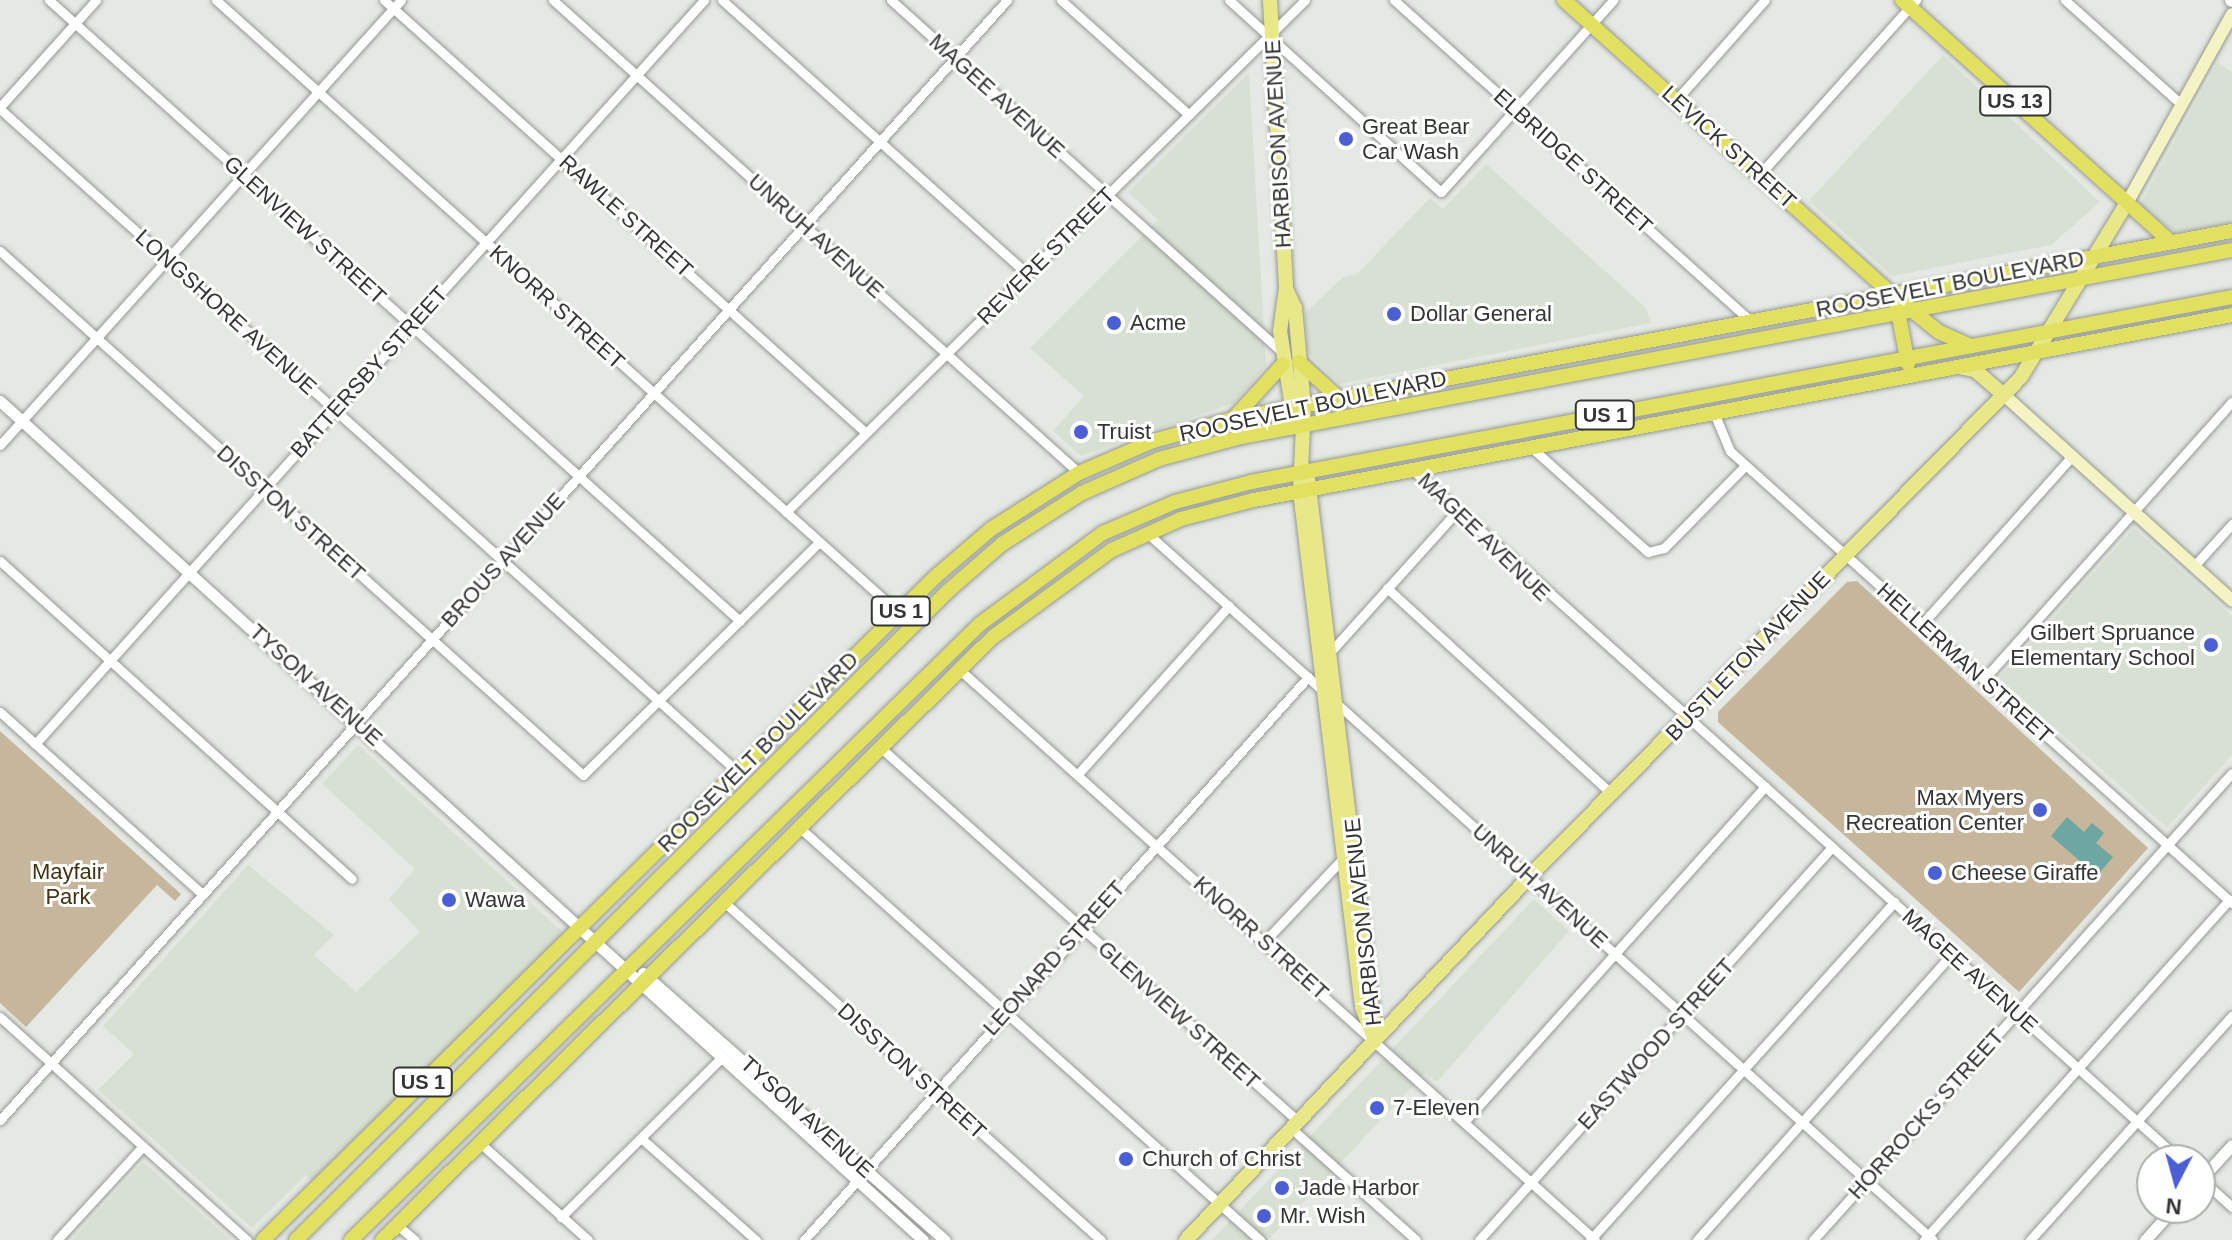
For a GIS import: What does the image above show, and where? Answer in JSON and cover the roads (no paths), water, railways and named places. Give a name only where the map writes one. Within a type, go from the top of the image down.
[{"type":"highway","name":"LEVICK STREET","points":[[1564,0],[1893,295],[1906,311],[1907,358],[1911,376]]},
{"type":"highway","name":"US 13","points":[[1909,2],[2171,242]]},
{"type":"highway","name":"ROOSEVELT BOULEVARD","points":[[263,1240],[899,613],[991,529],[1079,473],[1153,441],[1233,419],[2232,231]]},
{"type":"highway","name":"ROOSEVELT BOULEVARD","points":[[298,1237],[597,937],[1002,544],[1139,466],[1298,426],[2232,250]]},
{"type":"highway","name":"US 1","points":[[351,1240],[1031,580],[1157,509],[1304,472],[2232,297]]},
{"type":"highway","points":[[1906,311],[1972,346]]},
{"type":"highway","name":"US 1","points":[[382,1240],[960,670],[1042,595],[1147,533],[1307,490],[2232,315]]},
{"type":"highway","points":[[1643,361],[1718,327]]},
{"type":"highway","points":[[1233,419],[1282,358]]},
{"type":"highway","points":[[1299,362],[1340,399]]},
{"type":"highway","points":[[1421,384],[1503,387]]},
{"type":"highway","points":[[1633,428],[1699,397]]},
{"type":"highway","points":[[480,1143],[554,1044]]},
{"type":"main road","name":"HARBISON AVENUE","points":[[1270,0],[1286,289],[1282,358],[1288,409],[1298,426],[1333,649],[1350,850]]},
{"type":"main road","name":"BUSTLETON AVENUE","points":[[1186,1240],[1529,877],[2004,395],[2053,330],[2232,14]]},
{"type":"main road","name":"HARBISON AVENUE","points":[[1286,289],[1295,308],[1304,406],[1298,426]]},
{"type":"main road","points":[[1959,367],[1975,370],[2232,600]]},
{"type":"main road","name":"HARBISON AVENUE","points":[[1307,490],[1324,692],[1350,850],[1375,1041]]},
{"type":"street","name":"GLENVIEW STREET","points":[[49,0],[740,621]]},
{"type":"street","points":[[0,108],[96,0]]},
{"type":"street","name":"KNORR STREET","points":[[216,0],[899,613]]},
{"type":"street","name":"RAWLE STREET","points":[[384,0],[397,4],[866,433]]},
{"type":"street","name":"UNRUH AVENUE","points":[[553,0],[1079,473]]},
{"type":"street","name":"BATTERSBY STREET","points":[[35,744],[704,0]]},
{"type":"street","points":[[722,0],[1027,274]]},
{"type":"street","name":"MAGEE AVENUE","points":[[891,0],[1108,195],[1282,358]]},
{"type":"street","name":"BROUS AVENUE","points":[[0,1120],[1007,0]]},
{"type":"street","points":[[1061,0],[1189,115]]},
{"type":"street","points":[[1229,0],[1441,192],[1613,0]]},
{"type":"street","name":"REVERE STREET","points":[[786,512],[1305,0]]},
{"type":"street","name":"ELBRIDGE STREET","points":[[1394,0],[1751,321]]},
{"type":"street","points":[[1677,99],[1765,0]]},
{"type":"street","points":[[2065,0],[2182,105]]},
{"type":"street","points":[[1760,174],[1909,2]]},
{"type":"street","points":[[0,445],[397,4]]},
{"type":"street","name":"LONGSHORE AVENUE","points":[[0,108],[738,772]]},
{"type":"street","name":"DISSTON STREET","points":[[0,251],[583,775],[659,701]]},
{"type":"street","name":"TYSON AVENUE","points":[[0,401],[748,1072],[945,1240]]},
{"type":"street","points":[[1984,679],[2232,402]]},
{"type":"street","name":"HELLERMAN STREET","points":[[1714,413],[1721,441],[1745,466],[2231,902]]},
{"type":"street","points":[[1532,448],[1648,552],[1664,548],[1745,466]]},
{"type":"street","points":[[1922,624],[2072,456]]},
{"type":"street","name":"MAGEE AVENUE","points":[[1413,470],[2163,1144]]},
{"type":"street","points":[[1333,649],[1458,510]]},
{"type":"street","points":[[2194,566],[2232,524]]},
{"type":"street","name":"UNRUH AVENUE","points":[[1147,533],[1929,1238]]},
{"type":"street","points":[[659,701],[819,542]]},
{"type":"street","points":[[0,561],[352,879]]},
{"type":"street","points":[[1387,588],[1613,795]]},
{"type":"street","points":[[1078,774],[1229,606]]},
{"type":"street","name":"KNORR STREET","points":[[960,670],[1265,941],[1592,1239]]},
{"type":"street","name":"LEONARD STREET","points":[[804,1240],[864,1168],[1308,677]]},
{"type":"street","points":[[0,712],[203,895]]},
{"type":"street","name":"GLENVIEW STREET","points":[[881,748],[1296,1125],[1416,1240]]},
{"type":"street","name":"HORROCKS STREET","points":[[1813,1240],[2232,773]]},
{"type":"street","points":[[1464,1122],[1765,786]]},
{"type":"street","points":[[800,828],[1260,1240]]},
{"type":"street","name":"EASTWOOD STREET","points":[[1479,1240],[1832,847]]},
{"type":"street","points":[[1265,941],[1350,850]]},
{"type":"street","name":"DISSTON STREET","points":[[724,902],[1101,1240]]},
{"type":"street","points":[[1592,1239],[1894,902]]},
{"type":"street","points":[[1929,1238],[2079,1066],[2231,902]]},
{"type":"street","points":[[1697,1240],[1952,954]]},
{"type":"street","name":"TYSON AVENUE","points":[[646,980],[722,1057],[748,1072],[855,1179],[923,1240]]},
{"type":"street","points":[[2030,1240],[2232,1016]]},
{"type":"street","points":[[0,1017],[247,1240]]},
{"type":"street","points":[[561,1217],[722,1057]]},
{"type":"street","points":[[641,1138],[756,1240]]},
{"type":"street","points":[[480,1143],[588,1240]]},
{"type":"street","points":[[2216,1162],[2232,1145]]},
{"type":"street","points":[[57,1240],[143,1146]]},
{"type":"street","points":[[2216,1193],[2232,1207]]},
{"type":"street","points":[[2145,1240],[2160,1224]]},
{"type":"street","points":[[397,1225],[415,1240]]},
{"type":"water","points":[[2067,817],[2084,832],[2092,823],[2104,833],[2096,843],[2113,857],[2097,876],[2051,836]]},
{"type":"place","name":"Great Bear Car Wash","points":[[1346,139]]},
{"type":"place","name":"Dollar General","points":[[1394,314]]},
{"type":"place","name":"Acme","points":[[1114,323]]},
{"type":"place","name":"Truist","points":[[1081,432]]},
{"type":"place","name":"Gilbert Spruance Elementary School","points":[[2211,645]]},
{"type":"place","name":"Max Myers Recreation Center","points":[[2040,810]]},
{"type":"place","name":"Cheese Giraffe","points":[[1935,873]]},
{"type":"place","name":"Wawa","points":[[449,900]]},
{"type":"place","name":"7-Eleven","points":[[1377,1108]]},
{"type":"place","name":"Church of Christ","points":[[1126,1159]]},
{"type":"place","name":"Jade Harbor","points":[[1282,1188]]},
{"type":"place","name":"Mr. Wish","points":[[1264,1216]]},
{"type":"park label","name":"Mayfair Park","points":[[68,884]]}]
